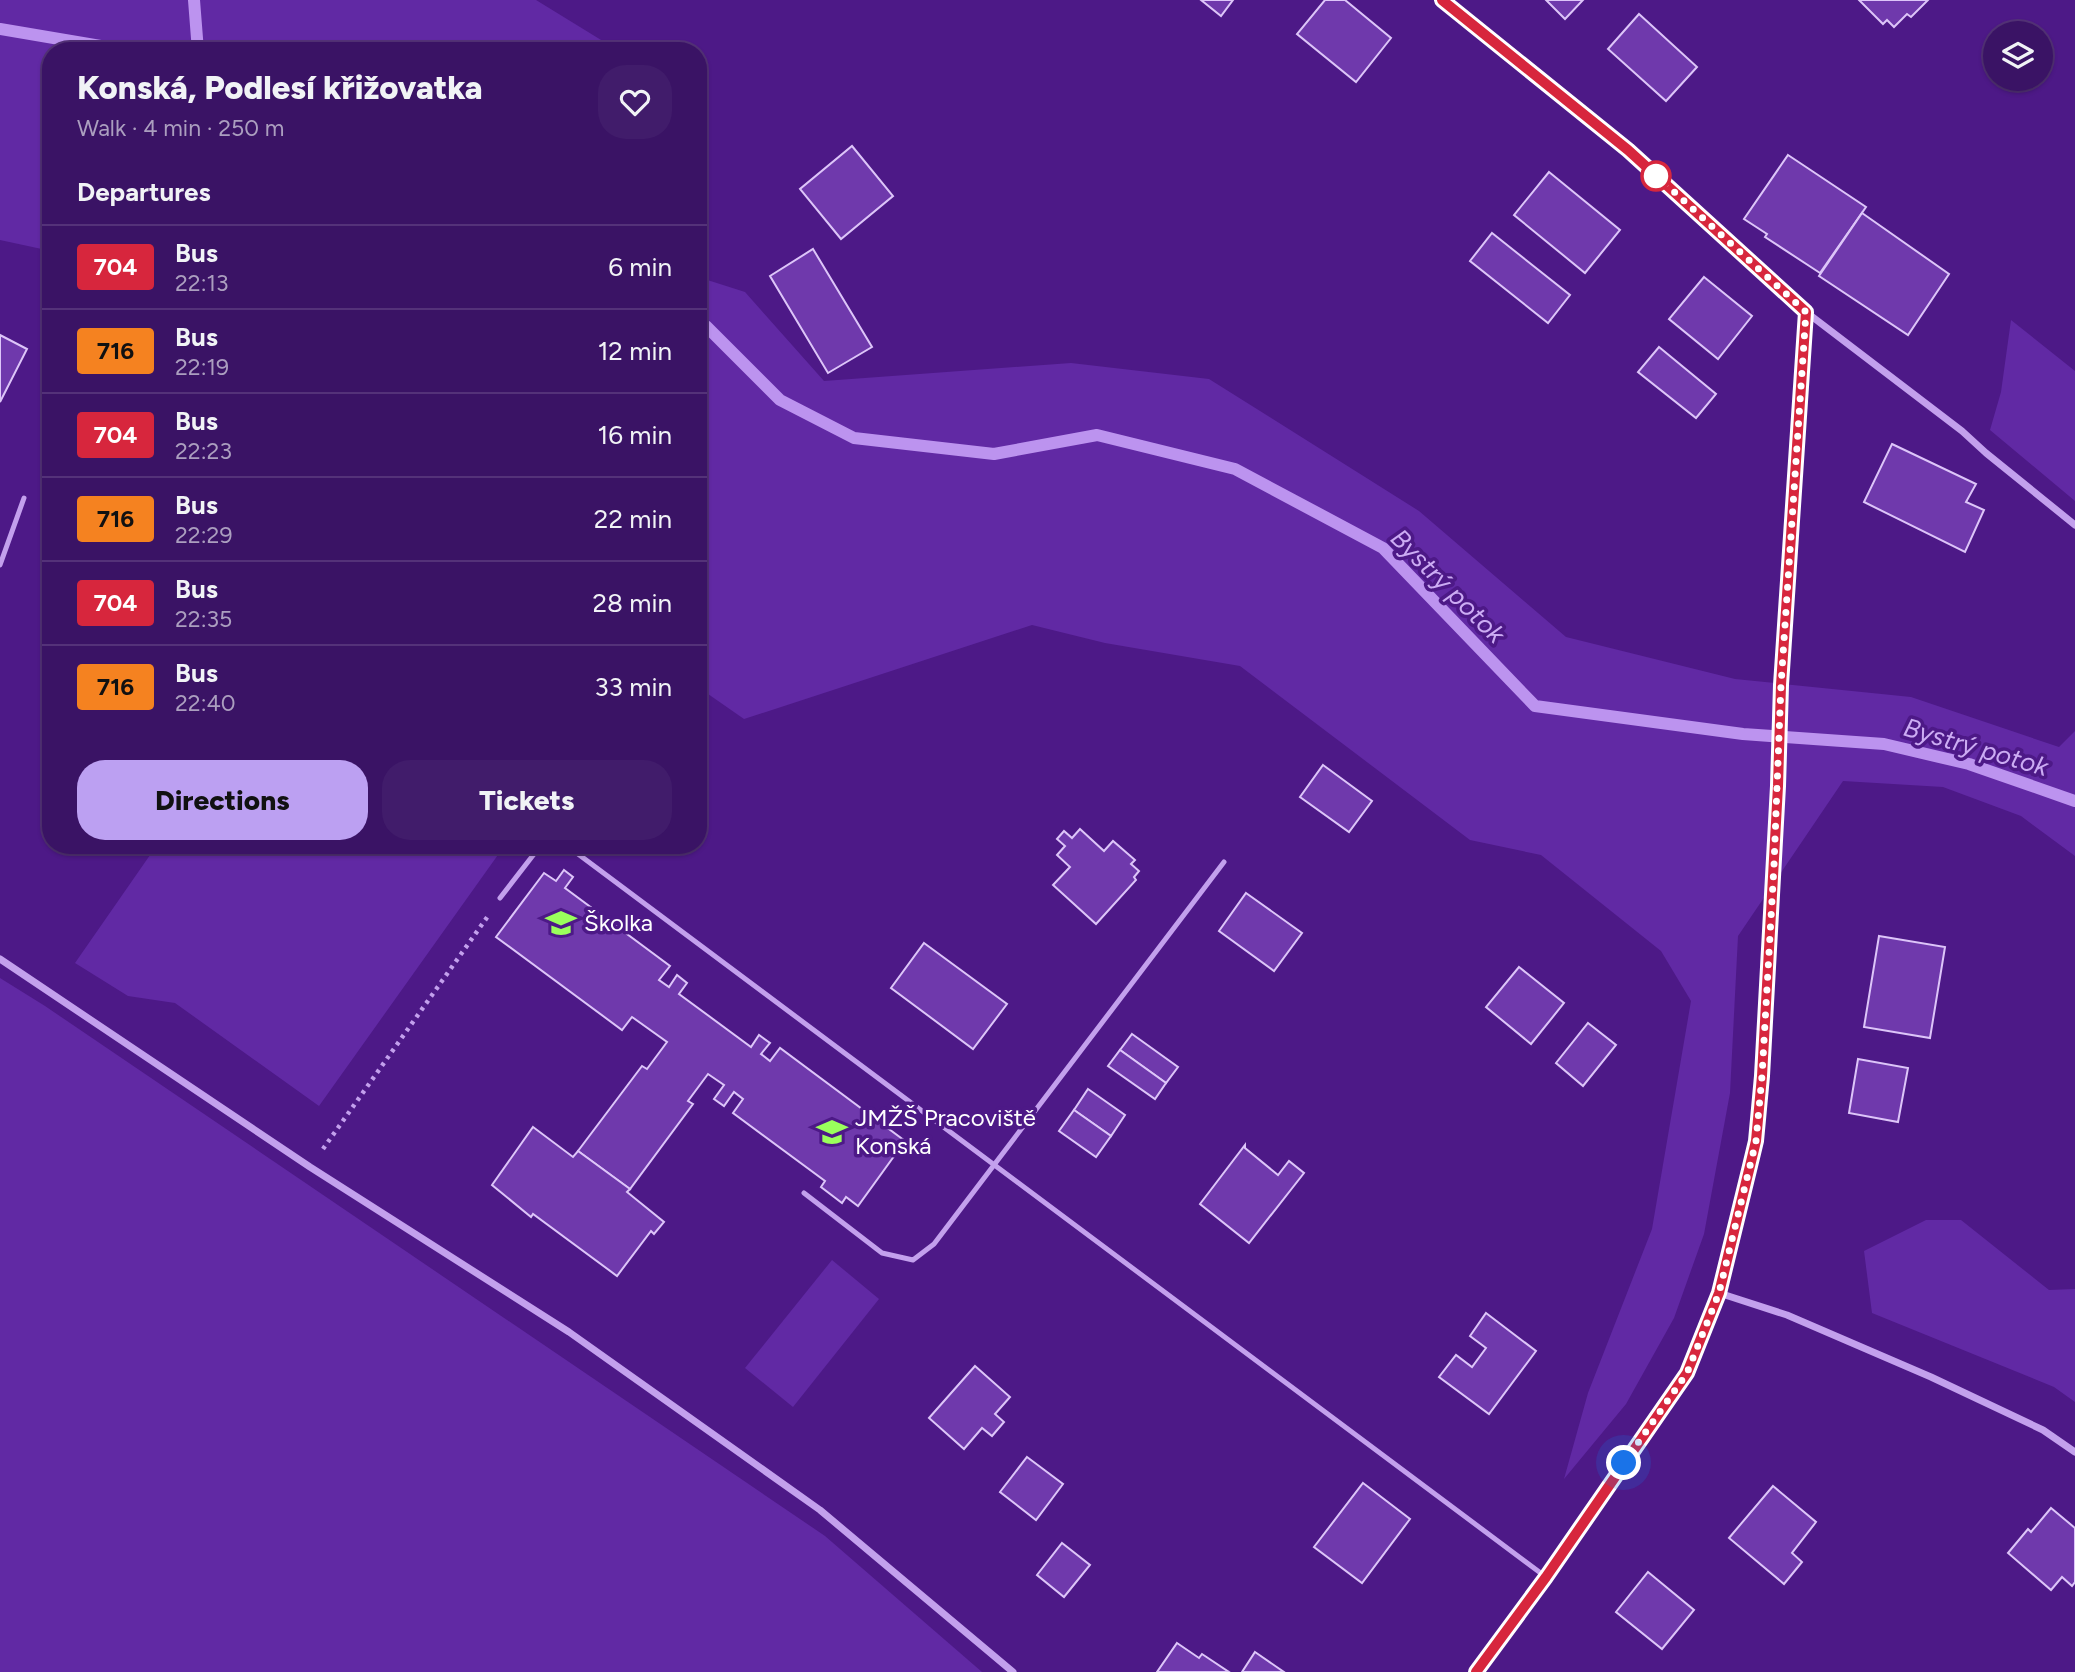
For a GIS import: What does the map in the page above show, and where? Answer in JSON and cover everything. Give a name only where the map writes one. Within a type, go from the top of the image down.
[{"type":"street","points":[[1442,0],[1628,150],[1806,312],[1962,431],[2075,525]]},
{"type":"street","points":[[1476,1672],[1546,1577],[1687,1373],[1719,1293],[1756,1141],[1778,786],[1781,685],[1806,312]]},
{"type":"street","points":[[0,959],[310,1167],[569,1332],[820,1510],[1013,1672]]},
{"type":"street","points":[[1719,1293],[1787,1314],[1931,1377],[2043,1430],[2075,1452]]},
{"type":"lane","points":[[0,565],[24,498]]},
{"type":"lane","points":[[500,898],[534,854]]},
{"type":"lane","points":[[578,854],[1546,1577]]},
{"type":"lane","points":[[804,1193],[882,1253],[913,1260],[933,1244],[1224,862]]},
{"type":"path","points":[[310,1167],[500,898]]},
{"type":"shaded area","points":[[0,0],[536,0],[604,42],[42,42],[42,249],[0,240]]},
{"type":"shaded area","points":[[707,280],[745,292],[824,381],[1071,363],[1209,379],[1419,511],[1566,637],[1735,679],[1911,697],[2059,747],[2075,731],[2075,856],[2021,816],[1943,787],[1843,781],[1738,936],[1730,1093],[1704,1234],[1674,1318],[1626,1404],[1564,1479],[1588,1393],[1652,1229],[1691,1001],[1661,951],[1541,855],[1470,840],[1240,666],[1105,643],[1032,625],[744,719],[707,693]]},
{"type":"shaded area","points":[[2011,320],[2075,371],[2075,501],[1990,430],[2001,392]]},
{"type":"shaded area","points":[[151,854],[499,854],[319,1106],[175,1003],[128,996],[75,963]]},
{"type":"shaded area","points":[[0,978],[825,1536],[982,1672],[0,1672]]},
{"type":"shaded area","points":[[1926,1220],[1961,1220],[2049,1290],[2075,1289],[2075,1402],[2054,1387],[1872,1313],[1864,1251]]},
{"type":"shaded area","points":[[832,1260],[879,1299],[793,1407],[745,1368]]},
{"type":"building","points":[[1201,0],[1233,0],[1221,16]]},
{"type":"building","points":[[1325,0],[1345,0],[1391,38],[1356,82],[1297,34]]},
{"type":"building","points":[[1546,0],[1583,0],[1565,19]]},
{"type":"building","points":[[1859,0],[1928,0],[1911,17],[1907,14],[1894,27],[1887,20],[1883,24]]},
{"type":"building","points":[[1639,14],[1697,67],[1666,101],[1608,49]]},
{"type":"building","points":[[852,146],[893,196],[841,239],[800,189]]},
{"type":"building","points":[[1788,155],[1866,207],[1820,273],[1765,237],[1767,234],[1744,219]]},
{"type":"building","points":[[1549,172],[1620,230],[1585,273],[1514,215]]},
{"type":"building","points":[[1862,213],[1949,274],[1908,335],[1819,276]]},
{"type":"building","points":[[1492,233],[1570,295],[1548,323],[1470,261]]},
{"type":"building","points":[[813,249],[872,347],[828,373],[770,276]]},
{"type":"building","points":[[1704,277],[1752,316],[1718,359],[1669,319]]},
{"type":"building","points":[[0,335],[27,349],[0,402]]},
{"type":"building","points":[[1659,347],[1716,394],[1696,418],[1638,372]]},
{"type":"building","points":[[1892,444],[1976,484],[1966,502],[1984,510],[1965,552],[1864,502]]},
{"type":"building","points":[[1323,765],[1372,801],[1349,832],[1300,797]]},
{"type":"building","points":[[1080,829],[1104,851],[1113,841],[1135,860],[1131,864],[1139,871],[1134,877],[1136,880],[1096,924],[1053,885],[1070,867],[1057,855],[1065,846],[1057,839],[1064,831],[1072,838]]},
{"type":"building","points":[[564,870],[573,877],[565,888],[670,966],[659,980],[669,987],[677,975],[687,983],[679,994],[751,1047],[759,1035],[770,1043],[761,1054],[770,1061],[780,1048],[905,1141],[858,1206],[846,1197],[842,1203],[821,1187],[825,1181],[733,1113],[743,1099],[734,1092],[724,1106],[714,1099],[724,1085],[708,1074],[688,1101],[693,1104],[630,1189],[578,1151],[642,1066],[647,1069],[667,1042],[632,1017],[622,1030],[496,937],[544,873],[556,881]]},
{"type":"building","points":[[1246,893],[1302,933],[1274,971],[1219,931]]},
{"type":"building","points":[[1879,936],[1945,947],[1930,1038],[1864,1027]]},
{"type":"building","points":[[924,943],[1007,1004],[973,1049],[891,988]]},
{"type":"building","points":[[1519,967],[1564,1003],[1531,1044],[1486,1007]]},
{"type":"building","points":[[1588,1023],[1616,1045],[1583,1086],[1556,1063]]},
{"type":"building","points":[[1132,1034],[1178,1067],[1166,1083],[1120,1050]]},
{"type":"building","points":[[1120,1050],[1166,1083],[1155,1099],[1108,1066]]},
{"type":"building","points":[[1858,1059],[1908,1068],[1898,1122],[1849,1113]]},
{"type":"building","points":[[1088,1089],[1125,1115],[1111,1136],[1074,1110]]},
{"type":"building","points":[[1074,1110],[1111,1136],[1096,1157],[1059,1131]]},
{"type":"building","points":[[533,1127],[573,1157],[578,1151],[630,1189],[627,1192],[664,1222],[654,1234],[651,1231],[617,1276],[533,1214],[531,1217],[492,1185]]},
{"type":"building","points":[[1245,1145],[1245,1148],[1278,1175],[1289,1161],[1304,1173],[1249,1243],[1200,1204]]},
{"type":"building","points":[[1486,1313],[1536,1351],[1489,1414],[1439,1377],[1456,1355],[1472,1367],[1486,1348],[1470,1336]]},
{"type":"building","points":[[975,1366],[1010,1397],[995,1414],[1004,1422],[992,1436],[982,1428],[964,1449],[929,1418]]},
{"type":"building","points":[[1027,1457],[1063,1484],[1036,1520],[1000,1492]]},
{"type":"building","points":[[1363,1483],[1410,1519],[1362,1583],[1314,1547]]},
{"type":"building","points":[[1773,1486],[1816,1522],[1792,1553],[1802,1562],[1784,1584],[1729,1538]]},
{"type":"building","points":[[2051,1508],[2075,1528],[2075,1582],[2072,1586],[2062,1577],[2051,1590],[2008,1553],[2028,1529],[2031,1532]]},
{"type":"building","points":[[1062,1543],[1090,1565],[1064,1597],[1037,1575]]},
{"type":"building","points":[[1648,1572],[1694,1610],[1662,1649],[1616,1612]]},
{"type":"building","points":[[1177,1643],[1199,1658],[1202,1654],[1229,1672],[1157,1672]]},
{"type":"building","points":[[1255,1652],[1284,1672],[1242,1672]]},
{"type":"waterway","points":[[194,0],[197,42]]},
{"type":"waterway","name":"Bystrý potok","points":[[0,29],[77,42]]},
{"type":"waterway","name":"Bystrý potok","points":[[707,327],[780,400],[854,438],[994,454],[1097,435],[1235,469],[1383,548],[1535,706],[1743,734],[1884,744],[1969,764],[2075,801]]},
{"type":"bus line","name":"704","points":[[1442,0],[1628,150],[1806,312],[1781,685],[1762,1076],[1756,1141],[1750,1166],[1719,1293],[1687,1373],[1515,1621],[1476,1672]]},
{"type":"place","name":"Školka","points":[[561,923]]},
{"type":"place","name":"JMŽŠ Pracoviště Konská","points":[[832,1132]]},
{"type":"route","points":[[1624,1463],[1687,1373],[1719,1293],[1756,1141],[1774,865],[1781,685],[1806,312],[1648,168],[1656,176]]}]
